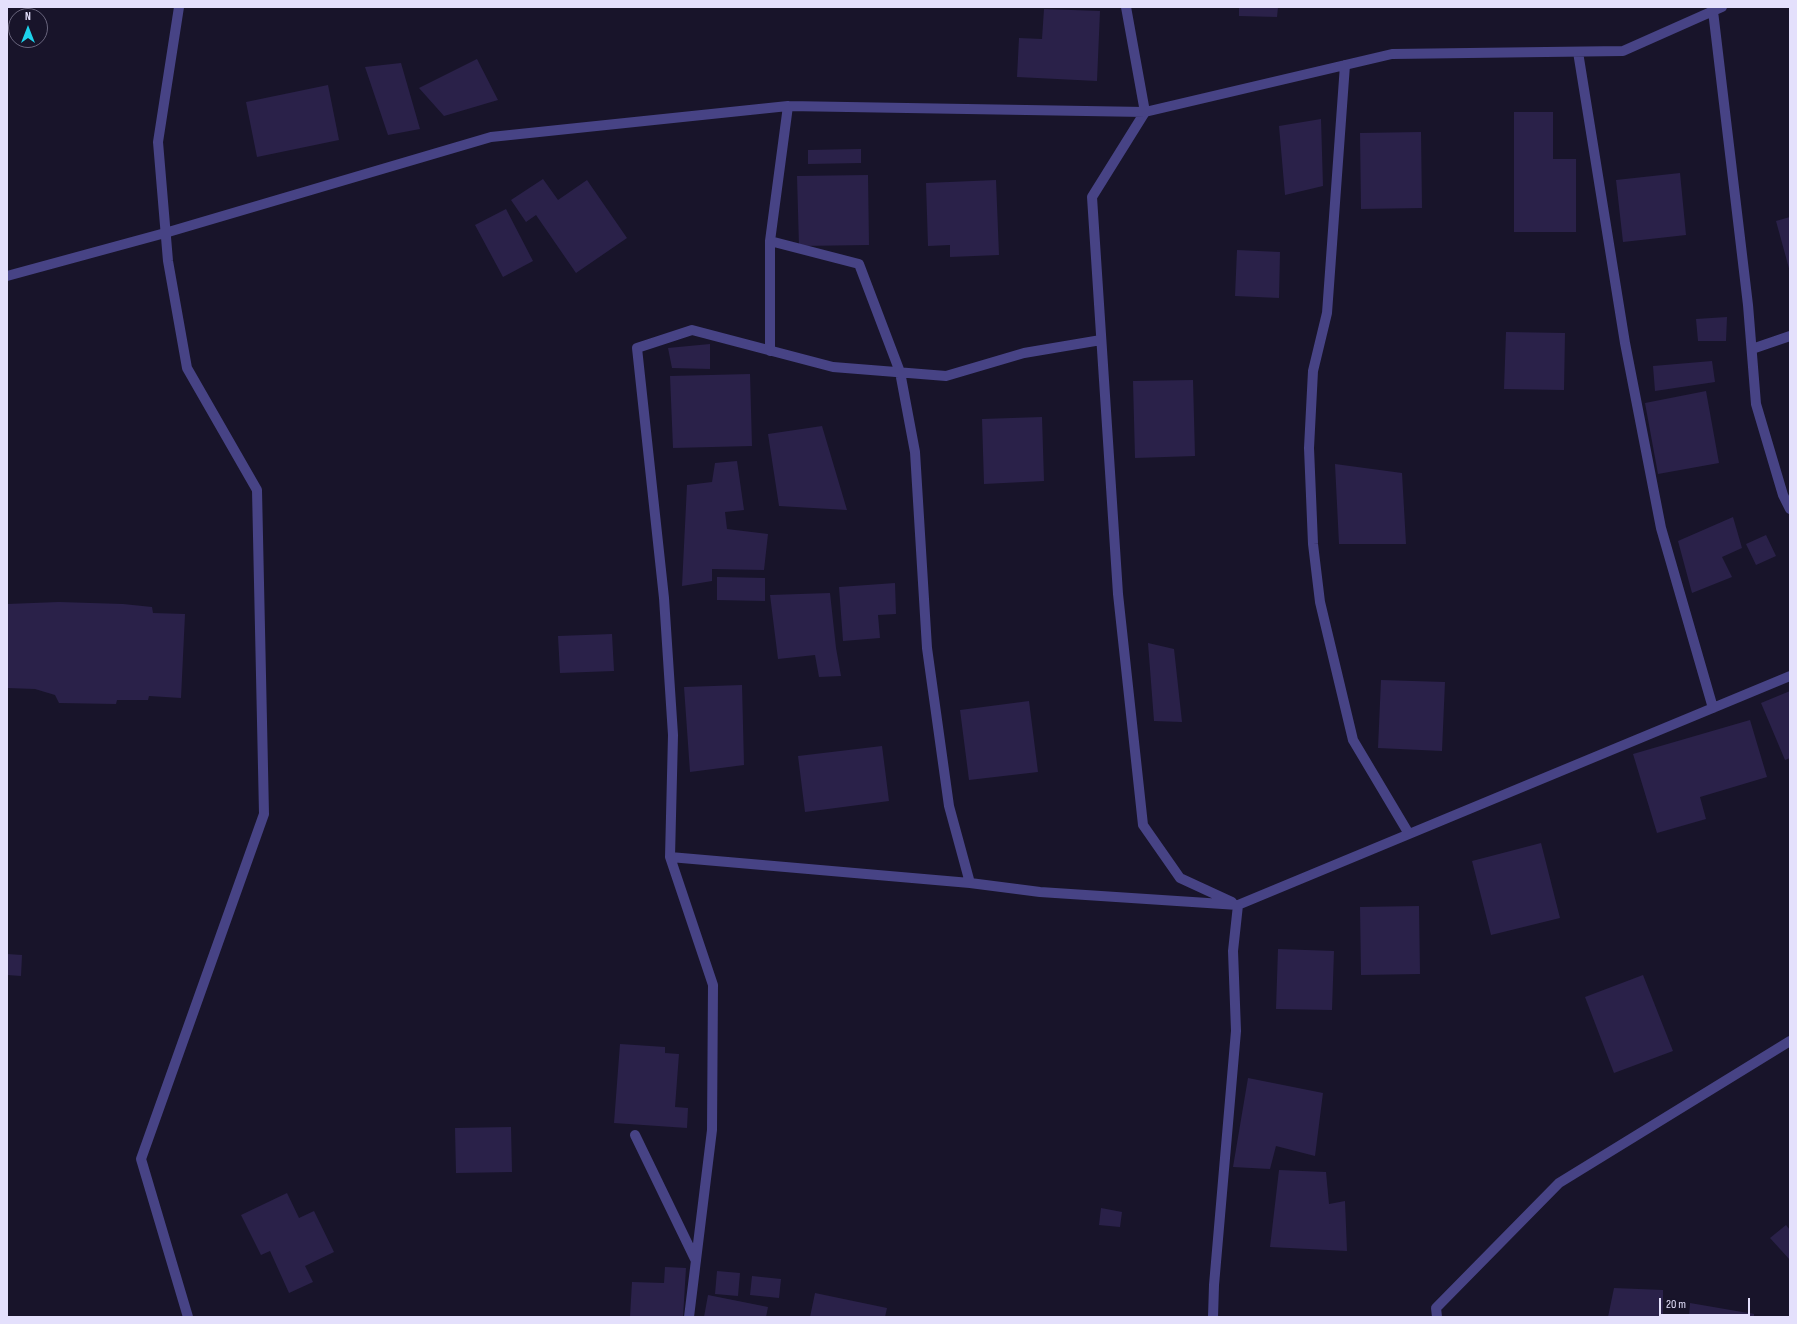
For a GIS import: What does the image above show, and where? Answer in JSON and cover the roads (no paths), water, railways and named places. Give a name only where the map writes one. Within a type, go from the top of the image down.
[{"type":"street","points":[[179,7],[158,142],[165,233],[168,261],[187,368],[257,490],[264,806],[261,822],[141,1159],[188,1317]]},
{"type":"street","points":[[1126,7],[1145,112],[1092,197],[1118,594],[1143,825],[1180,878],[1238,905]]},
{"type":"street","points":[[7,276],[165,233],[491,137],[788,106],[1145,112],[1392,54],[1623,51],[1718,9],[1752,349],[1756,404],[1783,495],[1790,510]]},
{"type":"street","points":[[1578,52],[1625,343],[1661,528],[1713,708]]},
{"type":"street","points":[[1345,65],[1327,313],[1313,371],[1309,448],[1313,544],[1320,602],[1353,740],[1408,834]]},
{"type":"street","points":[[770,351],[770,241],[788,106]]},
{"type":"street","points":[[770,241],[859,264],[900,372],[915,452],[927,648],[948,798],[970,883]]},
{"type":"street","points":[[688,1317],[712,1130],[713,985],[670,857],[673,735],[664,598],[637,348],[692,330],[833,367],[946,376],[1024,353],[1101,340]]},
{"type":"street","points":[[1752,349],[1790,336]]},
{"type":"street","points":[[670,857],[970,883],[1040,892],[1238,905],[1790,676]]},
{"type":"street","points":[[1213,1317],[1214,1285],[1236,1031],[1232,951],[1238,905]]},
{"type":"street","points":[[1437,1317],[1436,1308],[1559,1183],[1790,1041]]},
{"type":"street","points":[[635,1135],[696,1260]]}]
